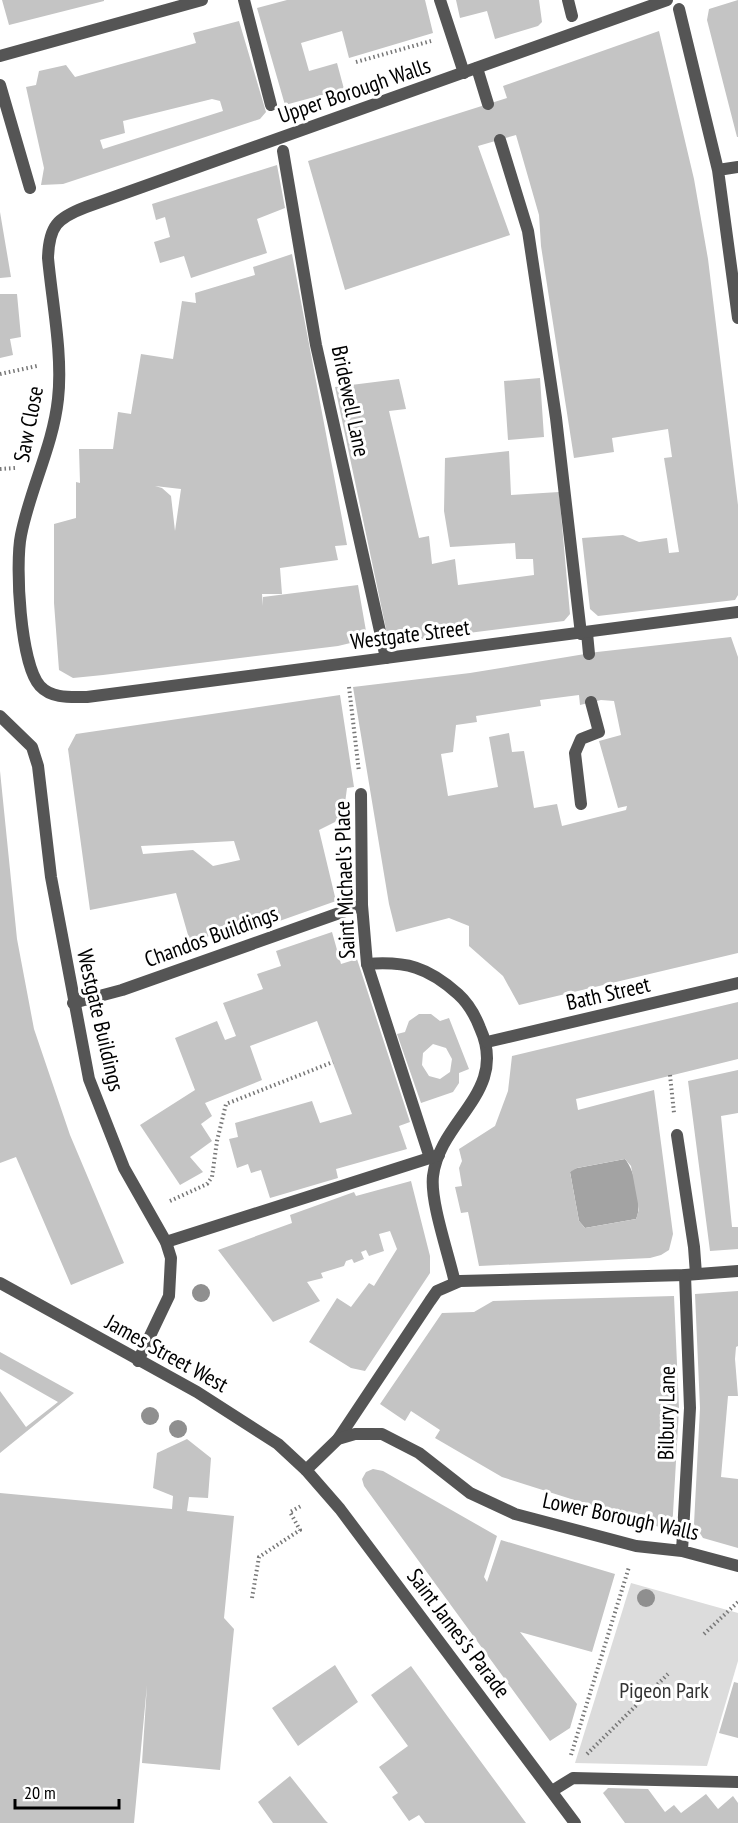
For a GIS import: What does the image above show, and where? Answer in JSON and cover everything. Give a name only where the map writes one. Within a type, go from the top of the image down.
[{"type":"street","points":[[0,57],[202,0]]},
{"type":"street","points":[[243,0],[271,105]]},
{"type":"street","points":[[440,0],[464,73]]},
{"type":"street","points":[[568,0],[572,16]]},
{"type":"street","name":"Upper Borough Walls","points":[[56,223],[69,214],[86,207],[667,0]]},
{"type":"street","points":[[679,9],[718,170],[735,259],[738,318]]},
{"type":"street","points":[[477,69],[488,104]]},
{"type":"street","points":[[0,85],[30,188]]},
{"type":"street","points":[[500,140],[528,231],[556,418],[584,633],[589,654]]},
{"type":"street","name":"Bridewell Lane","points":[[284,151],[316,345],[386,658]]},
{"type":"street","points":[[718,170],[738,167]]},
{"type":"street","name":"Saw Close","points":[[56,223],[48,238],[48,258],[58,398],[43,466],[21,534],[18,562],[29,668],[40,686],[49,693],[63,697],[87,697]]},
{"type":"street","name":"Westgate Street","points":[[87,697],[738,612]]},
{"type":"street","points":[[581,804],[575,753],[581,739],[599,732],[591,702]]},
{"type":"street","name":"Westgate Buildings","points":[[0,717],[32,747],[38,766],[51,877],[88,1079],[124,1168],[166,1242],[171,1258],[169,1296],[138,1361]]},
{"type":"street","name":"Saint Michael's Place","points":[[361,794],[362,905],[367,964],[435,1157]]},
{"type":"street","name":"Chandos Buildings","points":[[73,1004],[122,990],[362,905]]},
{"type":"street","points":[[367,964],[390,962],[417,966],[444,982],[475,1015],[487,1042],[488,1064],[480,1091],[435,1157],[433,1177],[435,1196],[455,1283]]},
{"type":"street","name":"Bath Street","points":[[487,1042],[738,983]]},
{"type":"street","name":"Bilbury Lane","points":[[677,1135],[694,1247],[690,1275],[690,1408],[682,1551]]},
{"type":"street","points":[[166,1242],[435,1157]]},
{"type":"street","points":[[306,1470],[338,1439],[437,1292],[455,1283],[690,1275],[738,1271]]},
{"type":"street","name":"James Street West","points":[[0,1282],[244,1422],[278,1444],[306,1470]]},
{"type":"street","name":"Lower Borough Walls","points":[[338,1439],[355,1434],[382,1434],[420,1453],[470,1493],[490,1505],[515,1514],[636,1546],[682,1551],[738,1566]]},
{"type":"street","name":"Saint James's Parade","points":[[306,1470],[340,1509],[575,1823]]},
{"type":"street","points":[[552,1791],[573,1778],[738,1782]]},
{"type":"path","points":[[356,62],[430,41]]},
{"type":"path","points":[[0,374],[47,363]]},
{"type":"path","name":"Saint Michael's Place","points":[[346,663],[361,794]]},
{"type":"path","points":[[147,1210],[188,1194],[212,1177],[217,1141],[226,1104],[333,1062]]},
{"type":"path","points":[[670,1075],[677,1135]]},
{"type":"path","points":[[252,1598],[259,1557],[300,1530],[290,1512],[301,1506]]},
{"type":"path","points":[[566,1759],[572,1755],[636,1546]]},
{"type":"path","points":[[705,1634],[738,1602]]},
{"type":"path","points":[[572,1755],[585,1757],[668,1674]]},
{"type":"green space","name":"Pigeon Park","points":[[631,1583],[738,1613],[738,1661],[707,1766],[575,1763]]},
{"type":"shaded area","points":[[625,1159],[632,1171],[637,1188],[639,1205],[636,1219],[585,1228],[579,1221],[570,1172],[572,1169]]},
{"type":"building","points":[[2,0],[104,0],[104,1],[9,25]]},
{"type":"building","points":[[287,0],[425,0],[433,33],[349,58],[342,31],[301,43],[309,71],[337,63],[344,89],[285,105],[257,8]]},
{"type":"building","points":[[456,0],[539,0],[542,22],[538,26],[495,39],[487,11],[460,18]]},
{"type":"building","points":[[738,0],[737,137],[707,20],[709,9]]},
{"type":"building","points":[[239,21],[266,112],[260,119],[63,184],[41,185],[44,168],[26,87],[36,85],[39,71],[66,65],[75,77],[196,43],[193,33]],"holes":[[[212,99],[220,101],[223,111],[103,149],[100,140],[125,133],[123,121]]]},
{"type":"building","points":[[659,31],[694,179],[708,259],[738,505],[738,595],[735,600],[598,616],[590,609],[582,538],[623,535],[639,542],[667,538],[669,553],[679,552],[664,458],[672,457],[668,429],[612,438],[614,452],[574,458],[541,246],[539,215],[516,135],[478,146],[510,235],[345,290],[308,161],[507,98],[503,86]]},
{"type":"building","points":[[277,165],[285,208],[257,219],[267,253],[191,278],[184,256],[160,263],[154,242],[170,237],[165,217],[156,220],[152,204]]},
{"type":"building","points":[[0,212],[11,277],[0,278]]},
{"type":"building","points":[[292,254],[347,545],[335,546],[338,560],[280,568],[282,594],[262,594],[263,606],[263,597],[358,585],[366,631],[363,640],[338,646],[73,678],[59,670],[54,603],[54,524],[76,518],[76,482],[80,483],[79,449],[113,449],[118,412],[131,414],[141,354],[173,359],[182,301],[196,303],[195,293],[255,275],[253,267]],"holes":[[[155,486],[181,489],[175,531],[171,496],[162,488]]]},
{"type":"building","points":[[0,294],[17,294],[21,337],[10,339],[13,355],[0,358]]},
{"type":"building","points":[[540,378],[544,437],[508,440],[504,381]]},
{"type":"building","points":[[399,379],[406,409],[389,411],[419,538],[429,536],[432,564],[455,559],[458,585],[534,575],[533,559],[516,559],[515,543],[450,547],[444,511],[445,458],[509,451],[511,495],[559,492],[570,614],[564,621],[389,643],[335,387]]},
{"type":"building","points":[[731,637],[738,657],[738,953],[519,1005],[503,976],[469,946],[469,926],[449,918],[396,932],[389,904],[353,687],[470,673],[597,652]],"holes":[[[579,695],[580,705],[601,700],[614,701],[621,735],[599,741],[618,808],[627,806],[626,810],[562,826],[557,804],[534,808],[524,751],[512,752],[509,733],[489,737],[498,787],[448,796],[441,754],[453,752],[456,725],[477,722],[476,716],[541,706],[540,700]]]},
{"type":"building","points":[[340,695],[354,787],[347,788],[344,811],[335,822],[319,830],[336,901],[231,938],[229,930],[190,942],[176,893],[90,910],[68,749],[76,734]],"holes":[[[234,841],[240,860],[213,866],[193,850],[143,854],[141,846]]]},
{"type":"building","points":[[0,771],[17,939],[34,1029],[70,1135],[124,1263],[71,1285],[16,1157],[0,1163]]},
{"type":"building","points":[[332,932],[341,964],[357,959],[410,1122],[399,1126],[407,1149],[336,1169],[338,1178],[270,1198],[261,1170],[251,1173],[248,1164],[237,1168],[229,1139],[238,1137],[235,1123],[312,1101],[320,1123],[352,1114],[317,1021],[250,1046],[262,1080],[205,1103],[212,1116],[201,1124],[212,1141],[190,1157],[203,1172],[180,1185],[140,1125],[195,1090],[175,1038],[217,1021],[225,1040],[236,1036],[223,1003],[263,989],[257,974],[281,966],[276,951]]},
{"type":"building","points":[[738,1002],[738,1059],[576,1099],[578,1110],[654,1090],[673,1234],[669,1250],[650,1258],[479,1266],[468,1212],[461,1213],[455,1187],[462,1186],[459,1168],[462,1161],[459,1149],[495,1126],[508,1091],[512,1056]],"holes":[[[625,1159],[631,1166],[639,1209],[636,1219],[585,1228],[579,1221],[570,1172],[577,1168]]]},
{"type":"building","points":[[419,1014],[431,1014],[440,1021],[449,1018],[469,1069],[459,1073],[459,1083],[453,1092],[421,1103],[397,1034],[405,1032],[409,1021]],"holes":[[[433,1044],[446,1048],[452,1059],[450,1072],[440,1079],[429,1076],[422,1065],[423,1053]]]},
{"type":"building","points":[[738,1070],[738,1113],[721,1116],[732,1227],[738,1227],[738,1249],[710,1251],[688,1081]]},
{"type":"building","points":[[411,1181],[430,1256],[430,1273],[365,1371],[351,1368],[309,1342],[337,1298],[351,1307],[369,1283],[374,1286],[397,1249],[390,1231],[379,1234],[384,1251],[369,1256],[366,1250],[361,1252],[364,1259],[354,1263],[352,1259],[346,1261],[344,1266],[321,1273],[323,1278],[307,1282],[320,1301],[273,1322],[218,1250],[292,1223],[290,1215],[354,1192],[356,1196]]},
{"type":"building","points":[[738,1291],[738,1346],[735,1359],[738,1396],[728,1396],[721,1477],[738,1479],[738,1548],[703,1538],[694,1524],[700,1408],[695,1294]]},
{"type":"building","points":[[674,1296],[679,1409],[672,1531],[502,1477],[435,1438],[440,1430],[411,1411],[405,1421],[380,1404],[442,1313],[474,1312],[493,1301]]},
{"type":"building","points":[[0,1352],[74,1393],[0,1453],[0,1391],[26,1427],[58,1402],[0,1369]]},
{"type":"building","points":[[187,1439],[211,1458],[208,1498],[189,1497],[187,1511],[234,1516],[224,1618],[234,1629],[220,1770],[142,1763],[147,1685],[134,1823],[0,1823],[0,1493],[172,1509],[173,1496],[153,1488],[157,1453]]},
{"type":"building","points":[[373,1469],[383,1471],[497,1536],[484,1577],[487,1582],[501,1540],[615,1574],[592,1652],[520,1632],[577,1704],[570,1728],[550,1741],[364,1486],[362,1479],[366,1472]]},
{"type":"building","points":[[335,1665],[358,1702],[298,1746],[272,1708]]},
{"type":"building","points":[[411,1666],[526,1823],[425,1823],[419,1815],[409,1821],[392,1797],[398,1793],[379,1767],[408,1746],[371,1695]]},
{"type":"building","points":[[734,1682],[738,1683],[738,1738],[719,1733]]},
{"type":"building","points":[[290,1776],[328,1823],[273,1823],[258,1802]]},
{"type":"building","points":[[608,1788],[648,1789],[665,1812],[674,1805],[681,1813],[706,1794],[718,1809],[733,1796],[738,1803],[738,1823],[625,1823],[603,1793]]}]
